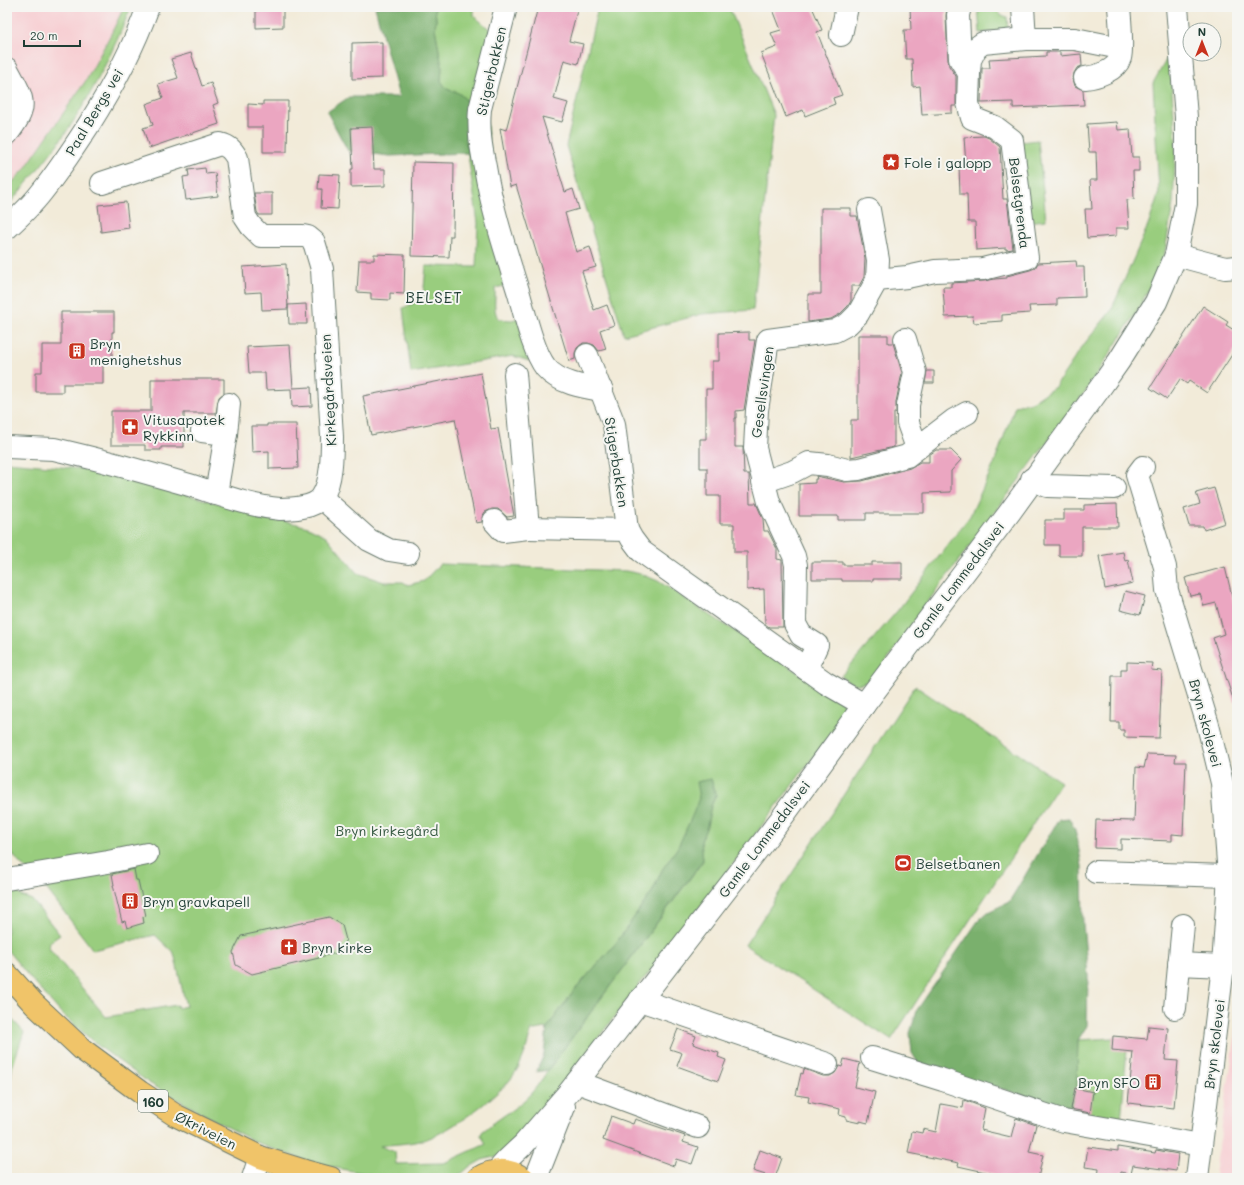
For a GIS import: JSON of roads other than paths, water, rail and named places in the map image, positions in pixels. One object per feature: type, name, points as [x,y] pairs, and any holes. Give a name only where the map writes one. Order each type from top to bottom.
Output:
[{"type":"main road","name":"Økriveien","points":[[7,974],[34,1004],[83,1050],[108,1070],[175,1115],[260,1157],[331,1178]]},
{"type":"main road","points":[[478,1178],[489,1172],[498,1170],[510,1172],[523,1178]]},
{"type":"street","name":"Paal Bergs vei","points":[[7,228],[41,193],[75,146],[104,101],[129,54],[148,7]]},
{"type":"street","name":"Stigerbakken","points":[[506,7],[480,109],[479,125],[488,183],[504,245],[537,352],[546,367],[558,377],[579,386],[602,390],[614,424],[627,530],[641,552],[826,683],[864,705]]},
{"type":"street","points":[[841,34],[847,7]]},
{"type":"street","name":"Belsetgrenda","points":[[960,7],[958,15],[960,60],[969,74]]},
{"type":"street","points":[[1024,7],[1025,39]]},
{"type":"street","points":[[1085,78],[1096,77],[1114,66],[1120,59],[1119,7]]},
{"type":"street","name":"Gamle Lommedalsvei","points":[[498,1170],[524,1144],[574,1087],[781,819],[1100,388],[1140,329],[1156,302],[1176,255],[1186,204],[1186,116],[1177,7]]},
{"type":"street","name":"Belsetgrenda","points":[[877,280],[907,277],[935,271],[983,269],[1027,258],[1012,140],[995,127],[972,118],[968,103],[970,60],[976,48],[983,43],[1025,39],[1074,39],[1120,48]]},
{"type":"street","points":[[7,69],[22,97],[22,110],[18,120],[7,134]]},
{"type":"street","name":"Kirkegårdsveien","points":[[102,183],[220,144],[232,150],[237,158],[245,217],[250,226],[261,236],[303,236],[314,242],[322,269],[332,437],[332,460],[329,477],[322,498]]},
{"type":"street","name":"Paal Bergs vei","points":[[7,240],[27,209]]},
{"type":"street","name":"Gesellsvingen","points":[[806,669],[817,645],[801,635],[795,624],[796,565],[790,545],[773,513],[763,482],[755,448],[757,410],[768,340],[835,331],[848,324],[858,314],[877,280],[878,260],[869,210]]},
{"type":"street","points":[[1176,255],[1225,268],[1237,267]]},
{"type":"street","points":[[905,339],[915,372],[908,405],[908,423],[917,448]]},
{"type":"street","points":[[587,355],[602,390]]},
{"type":"street","points":[[515,374],[528,528]]},
{"type":"street","points":[[216,494],[226,434],[229,404]]},
{"type":"street","points":[[763,482],[792,472],[809,463],[828,465],[847,470],[907,456],[954,420],[967,413]]},
{"type":"street","points":[[202,431],[226,434]]},
{"type":"street","points":[[7,447],[54,449],[187,484],[216,494],[260,506],[294,509],[314,503],[322,498],[369,540],[389,550],[408,553]]},
{"type":"street","name":"Bryn skolevei","points":[[1143,467],[1137,475],[1165,567],[1167,590],[1208,725],[1222,784],[1229,876],[1230,963],[1201,1146],[1198,1178]]},
{"type":"street","points":[[1032,480],[1047,486],[1114,488]]},
{"type":"street","points":[[494,521],[504,531],[528,528],[627,530]]},
{"type":"street","points":[[7,878],[108,862],[147,854]]},
{"type":"street","points":[[1096,872],[1229,876]]},
{"type":"street","points":[[1175,1008],[1182,925]]},
{"type":"street","points":[[1179,964],[1230,963]]},
{"type":"street","points":[[640,1000],[827,1064]]},
{"type":"street","points":[[872,1058],[943,1080],[1064,1121],[1201,1146]]},
{"type":"street","points":[[574,1087],[698,1127]]},
{"type":"street","name":"Gamle Lommedalsvei","points":[[536,1178],[574,1087]]},
{"type":"street","points":[[253,1178],[260,1157]]},
{"type":"place","name":"Fole i galopp","points":[[891,162]]},
{"type":"place","name":"Bryn menighetshus","points":[[77,351]]},
{"type":"place","name":"Vitusapotek Rykkinn","points":[[130,427]]},
{"type":"place","name":"Belsetbanen","points":[[903,863]]},
{"type":"place","name":"Bryn gravkapell","points":[[130,901]]},
{"type":"place","name":"Bryn kirke","points":[[289,947]]},
{"type":"place","name":"Bryn SFO","points":[[1153,1082]]},
{"type":"district","name":"BELSET","points":[[434,297]]},
{"type":"park label","name":"Bryn kirkegård","points":[[387,830]]}]
